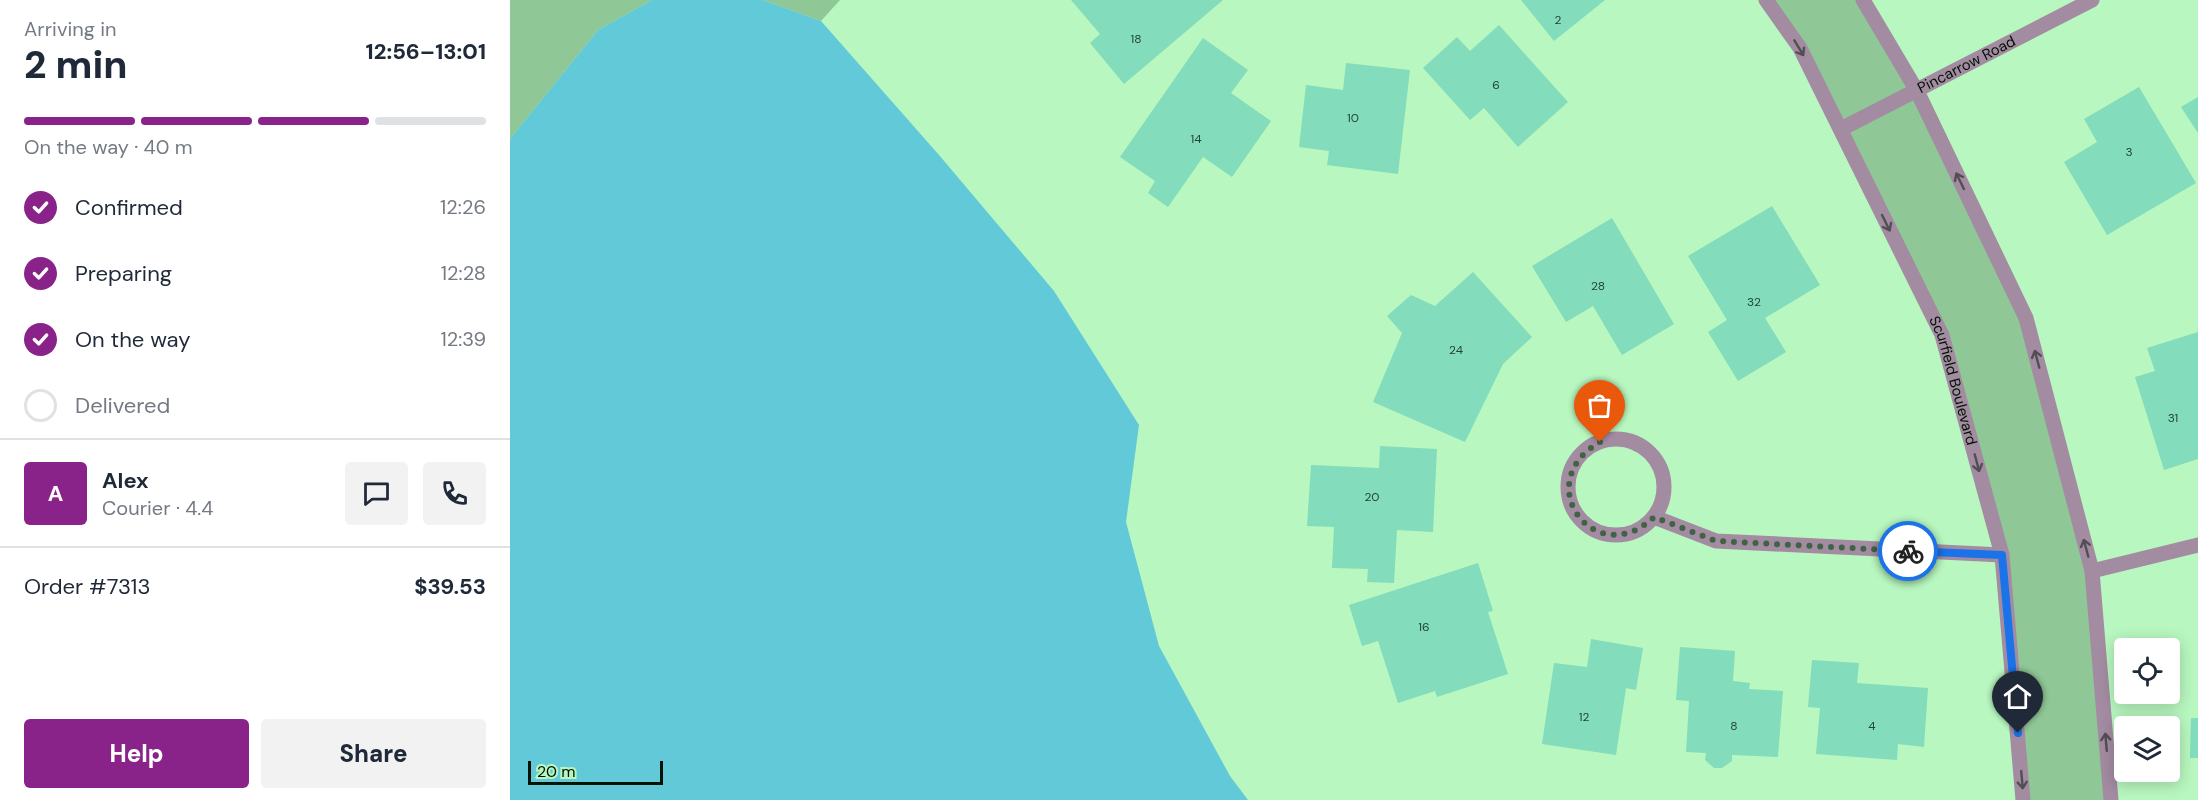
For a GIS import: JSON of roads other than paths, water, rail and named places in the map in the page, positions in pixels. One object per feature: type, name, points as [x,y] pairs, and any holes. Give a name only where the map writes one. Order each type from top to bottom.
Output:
[{"type":"street","name":"Scurfield Boulevard","points":[[1766,0],[1800,48],[1942,335],[2002,555],[2024,800]]},
{"type":"street","points":[[1863,0],[1917,91],[2026,318],[2092,571],[2110,800]]},
{"type":"street","name":"Pincarrow Road","points":[[1840,129],[2092,0]]},
{"type":"street","points":[[1626,440],[1642,446],[1654,457],[1664,480],[1662,503],[1654,517],[1642,529],[1626,535],[1609,536],[1593,530],[1580,519],[1571,505],[1568,488],[1575,464],[1585,450],[1600,442],[1626,440]]},
{"type":"street","points":[[1654,517],[1716,541],[2002,555]]},
{"type":"street","points":[[2092,571],[2198,545]]},
{"type":"water","points":[[652,0],[763,0],[821,21],[1054,291],[1139,425],[1126,522],[1159,646],[1230,776],[1248,800],[510,800],[510,139],[598,30]]}]
